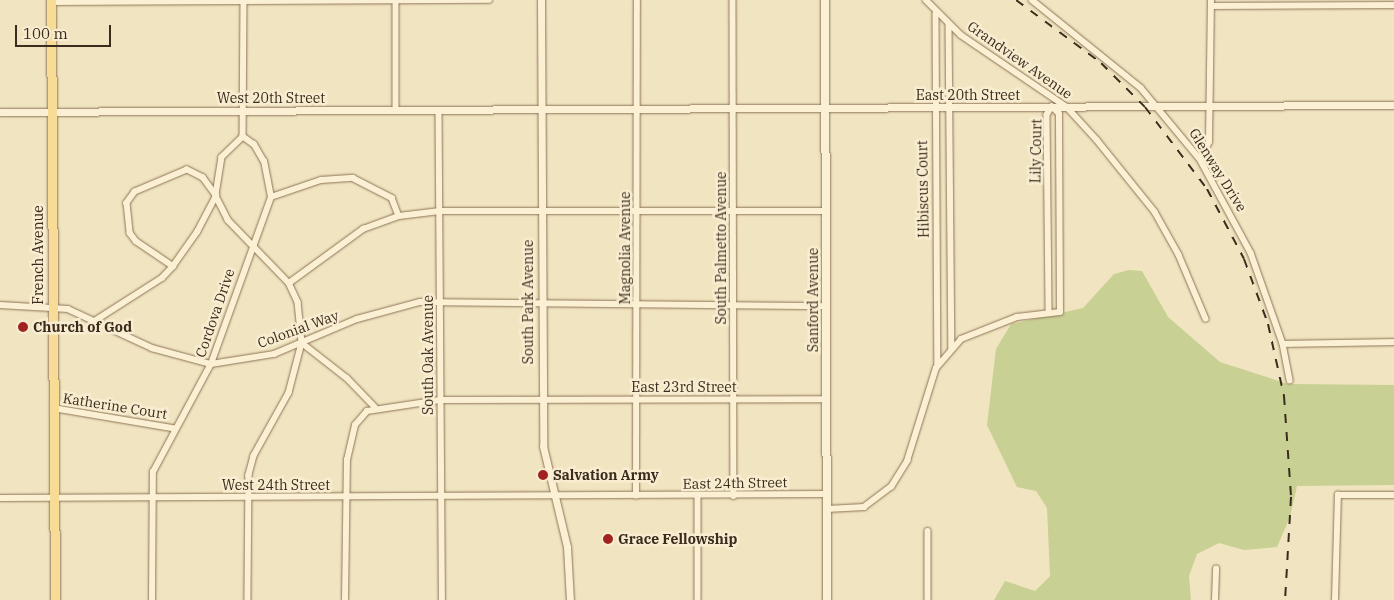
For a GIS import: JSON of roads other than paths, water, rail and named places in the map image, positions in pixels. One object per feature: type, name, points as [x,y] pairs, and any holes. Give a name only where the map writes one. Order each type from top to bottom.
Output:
[{"type":"main road","name":"Sanford Avenue","points":[[824,0],[827,600]]},
{"type":"main road","name":"French Avenue","points":[[51,1],[55,600]]},
{"type":"street","points":[[396,0],[396,110]]},
{"type":"street","points":[[51,1],[489,0]]},
{"type":"street","name":"South Park Avenue","points":[[541,0],[540,304],[543,446],[553,497],[567,547],[570,600]]},
{"type":"street","name":"Magnolia Avenue","points":[[636,496],[637,0]]},
{"type":"street","name":"South Palmetto Avenue","points":[[733,0],[734,496]]},
{"type":"street","name":"Grandview Avenue","points":[[926,0],[936,14],[950,25],[1067,107],[1155,212],[1179,255],[1206,319]]},
{"type":"street","name":"Glenway Drive","points":[[1032,0],[1159,106],[1200,159],[1251,253],[1283,344],[1290,380]]},
{"type":"street","points":[[244,1],[243,137],[264,162],[271,197],[321,180],[353,178],[392,198],[399,216]]},
{"type":"street","points":[[1200,159],[1209,142],[1211,3],[1394,5]]},
{"type":"street","name":"Hibiscus Court","points":[[936,14],[934,107],[938,364]]},
{"type":"street","name":"Hibiscus Court","points":[[950,25],[949,107],[952,349]]},
{"type":"street","name":"East 20th Street","points":[[541,109],[1394,105]]},
{"type":"street","name":"Lily Court","points":[[1052,107],[1059,114],[1060,312],[1049,313],[1048,115],[1052,107]]},
{"type":"street","name":"West 20th Street","points":[[0,112],[541,109]]},
{"type":"street","name":"South Oak Avenue","points":[[439,110],[442,600]]},
{"type":"street","points":[[96,320],[156,283],[173,266],[216,196],[222,157],[243,137]]},
{"type":"street","points":[[173,266],[136,241],[130,233],[128,203],[135,192],[187,170],[203,178],[216,196],[228,220],[289,283],[298,302],[302,343],[289,393],[254,456],[248,498],[248,600]]},
{"type":"street","name":"Cordova Drive","points":[[152,600],[151,498],[153,472],[173,428],[211,364],[252,243],[271,197]]},
{"type":"street","points":[[289,283],[363,229],[399,216],[440,211],[826,211]]},
{"type":"street","name":"Colonial Way","points":[[0,305],[52,306],[96,320],[152,348],[211,364],[260,357],[302,343],[386,309],[441,303],[826,306]]},
{"type":"street","points":[[827,509],[864,507],[891,487],[910,454],[938,364],[952,349],[986,328],[1017,317],[1049,313]]},
{"type":"street","points":[[1283,344],[1394,342]]},
{"type":"street","points":[[302,343],[347,378],[375,408],[359,416],[352,432],[345,498],[345,600]]},
{"type":"street","name":"East 23rd Street","points":[[375,408],[441,400],[826,399]]},
{"type":"street","name":"Katherine Court","points":[[54,408],[173,428]]},
{"type":"street","name":"East 24th Street","points":[[553,497],[698,497],[827,494]]},
{"type":"street","points":[[1335,600],[1338,495],[1394,495]]},
{"type":"street","name":"West 24th Street","points":[[0,498],[553,497]]},
{"type":"street","points":[[698,497],[698,600]]},
{"type":"street","points":[[928,531],[928,600]]},
{"type":"street","points":[[1215,600],[1216,569]]},
{"type":"railway","points":[[1016,0],[1101,63],[1145,107],[1207,189],[1244,259],[1268,324],[1284,396],[1291,497],[1285,600]]},
{"type":"place","name":"Church of God","points":[[23,327]]},
{"type":"place","name":"Salvation Army","points":[[543,475]]},
{"type":"place","name":"Grace Fellowship","points":[[608,539]]}]
